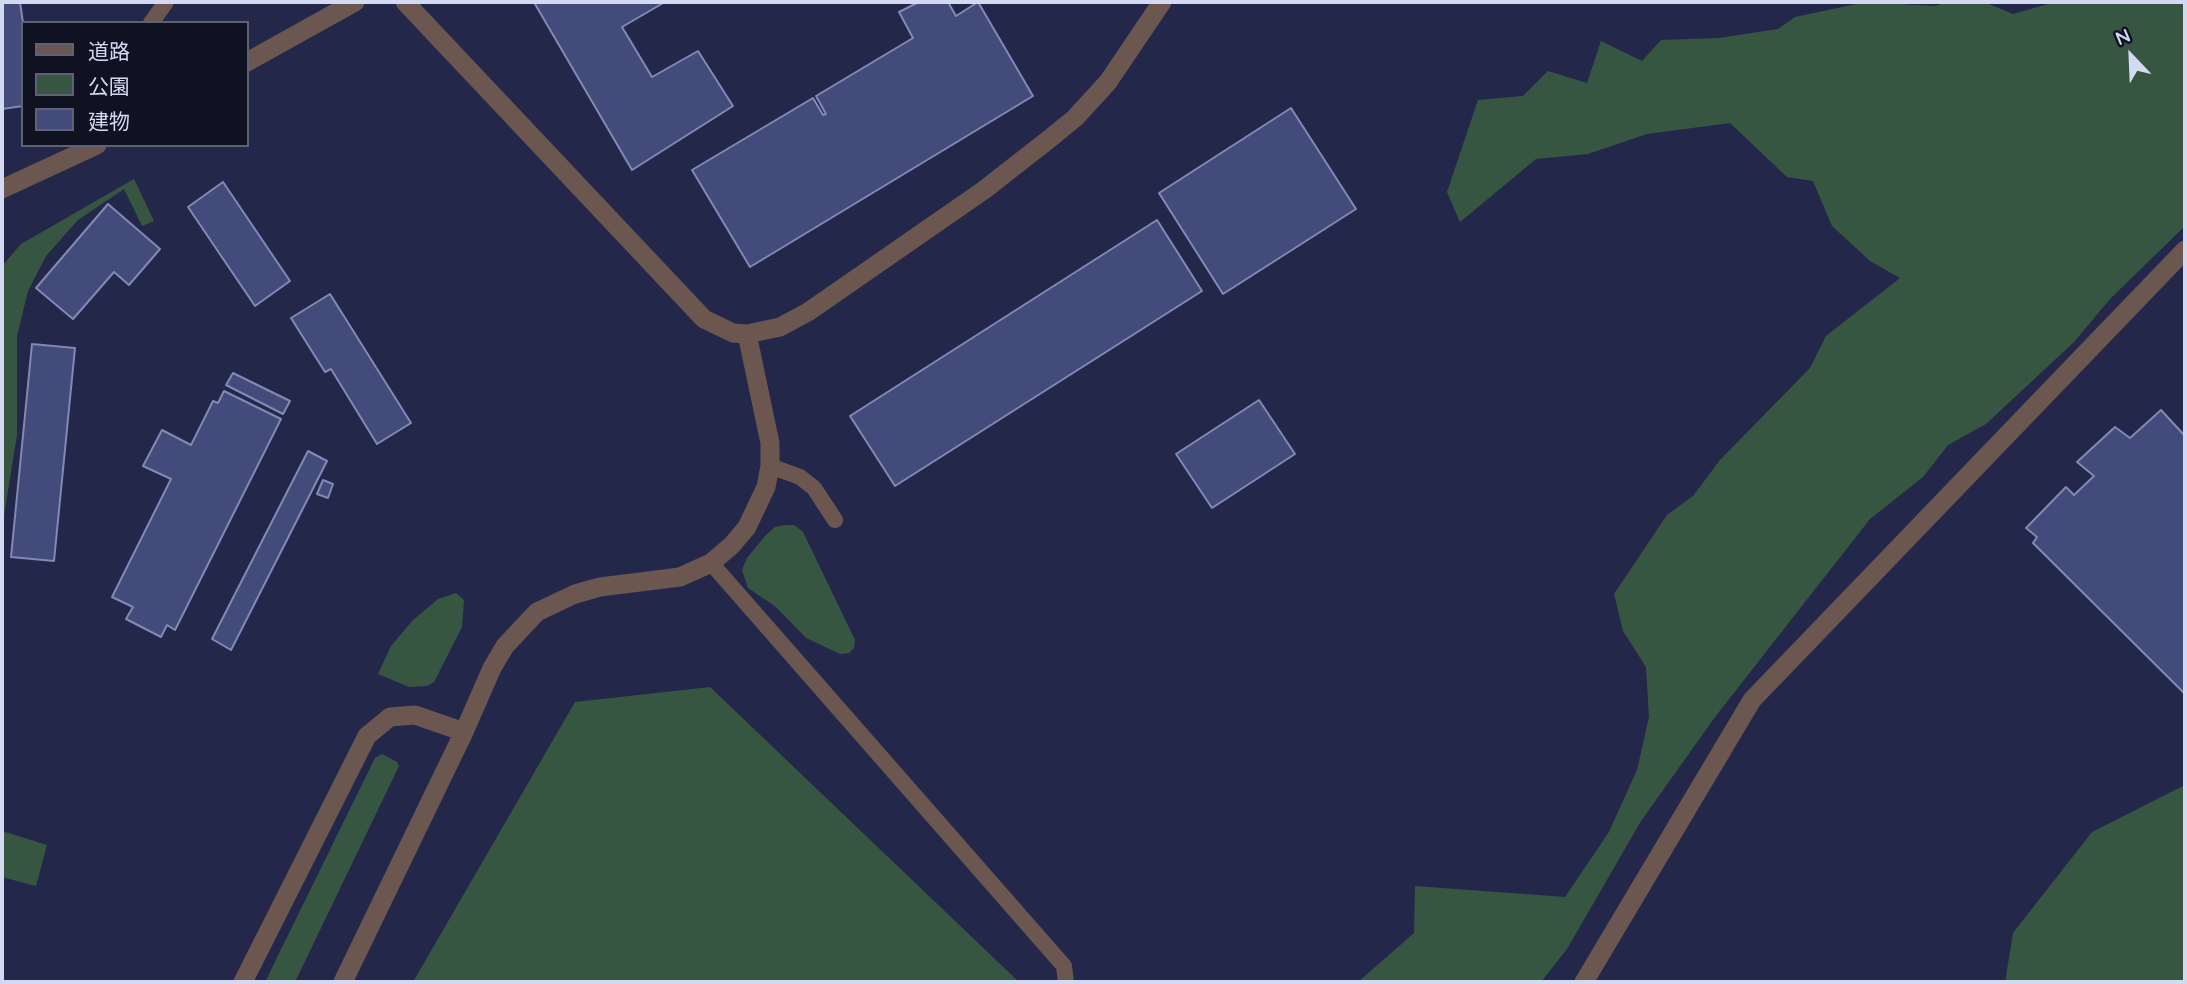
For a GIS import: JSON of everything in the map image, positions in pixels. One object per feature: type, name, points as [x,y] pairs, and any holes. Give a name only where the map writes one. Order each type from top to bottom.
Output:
[{"type":"street","points":[[248,61],[355,2]]},
{"type":"street","points":[[405,2],[704,319],[733,333],[747,334],[780,327],[808,312],[984,190],[1048,140],[1075,118],[1108,82],[1162,2]]},
{"type":"street","points":[[2,189],[93,147]]},
{"type":"street","points":[[1584,982],[1752,700],[2185,250]]},
{"type":"street","points":[[344,982],[492,668],[505,646],[537,611],[575,594],[680,576],[711,563],[732,545],[747,527],[766,487],[771,466],[770,443],[747,334]]},
{"type":"street","points":[[243,982],[367,736],[390,717],[415,715],[464,732]]},
{"type":"lane","points":[[152,21],[166,2]]},
{"type":"lane","points":[[771,466],[800,477],[814,488],[835,520]]},
{"type":"lane","points":[[711,563],[1064,966],[1066,982]]},
{"type":"green space","points":[[1866,2],[1935,6],[1946,2],[1984,2],[2013,14],[2055,2],[2185,2],[2185,226],[2110,299],[2074,342],[1986,424],[1948,445],[1923,477],[1870,519],[1715,717],[1641,821],[1567,949],[1541,982],[1358,982],[1414,933],[1415,886],[1565,897],[1609,832],[1637,770],[1649,717],[1646,667],[1623,631],[1614,594],[1667,515],[1693,496],[1720,460],[1810,368],[1826,336],[1900,278],[1870,261],[1832,226],[1813,181],[1787,177],[1730,123],[1647,134],[1588,154],[1536,159],[1460,222],[1447,192],[1478,100],[1523,96],[1548,71],[1587,83],[1601,41],[1642,61],[1661,40],[1719,38],[1778,29],[1795,17]]},
{"type":"green space","points":[[134,179],[154,221],[142,226],[124,189],[78,220],[46,256],[28,291],[17,336],[17,435],[2,528],[2,266],[21,244]]},
{"type":"green space","points":[[794,525],[803,532],[855,640],[854,648],[849,653],[840,654],[806,638],[776,607],[748,588],[742,570],[747,558],[775,527]]},
{"type":"green space","points":[[456,593],[464,600],[462,627],[434,682],[427,686],[409,687],[378,674],[391,646],[413,620],[438,599]]},
{"type":"green space","points":[[710,687],[1019,982],[413,982],[575,702]]},
{"type":"green space","points":[[382,754],[397,762],[399,766],[295,982],[265,982],[375,758]]},
{"type":"green space","points":[[2185,785],[2185,982],[2005,982],[2013,933],[2092,832]]},
{"type":"green space","points":[[2,831],[47,845],[36,886],[2,877]]},
{"type":"building","points":[[2,2],[20,2],[23,21],[21,106],[2,109]]},
{"type":"building","points":[[665,2],[622,27],[652,77],[698,51],[733,106],[632,170],[535,4]]},
{"type":"building","points":[[919,2],[948,2],[956,16],[978,2],[1033,96],[750,267],[692,170],[813,98],[823,115],[826,114],[816,96],[913,38],[899,12]]},
{"type":"building","points":[[1291,108],[1356,209],[1223,294],[1159,193]]},
{"type":"building","points":[[223,182],[290,281],[255,306],[188,207]]},
{"type":"building","points":[[108,204],[160,249],[129,285],[114,272],[73,319],[36,288]]},
{"type":"building","points":[[1157,220],[1202,291],[895,486],[850,416]]},
{"type":"building","points":[[330,294],[411,423],[377,444],[331,369],[325,372],[291,318]]},
{"type":"building","points":[[32,344],[75,348],[54,561],[11,557]]},
{"type":"building","points":[[233,373],[290,401],[283,414],[226,385]]},
{"type":"building","points":[[224,391],[281,419],[175,630],[167,625],[161,637],[126,619],[133,607],[112,597],[171,479],[143,466],[162,430],[191,445],[213,401],[218,403]]},
{"type":"building","points":[[1259,400],[1295,454],[1212,508],[1176,454]]},
{"type":"building","points":[[2161,410],[2185,436],[2184,693],[2033,543],[2037,537],[2026,528],[2066,487],[2074,495],[2094,476],[2077,462],[2115,427],[2130,438]]},
{"type":"building","points":[[308,451],[327,461],[231,650],[212,639]]},
{"type":"building","points":[[323,480],[333,484],[328,498],[317,494]]}]
